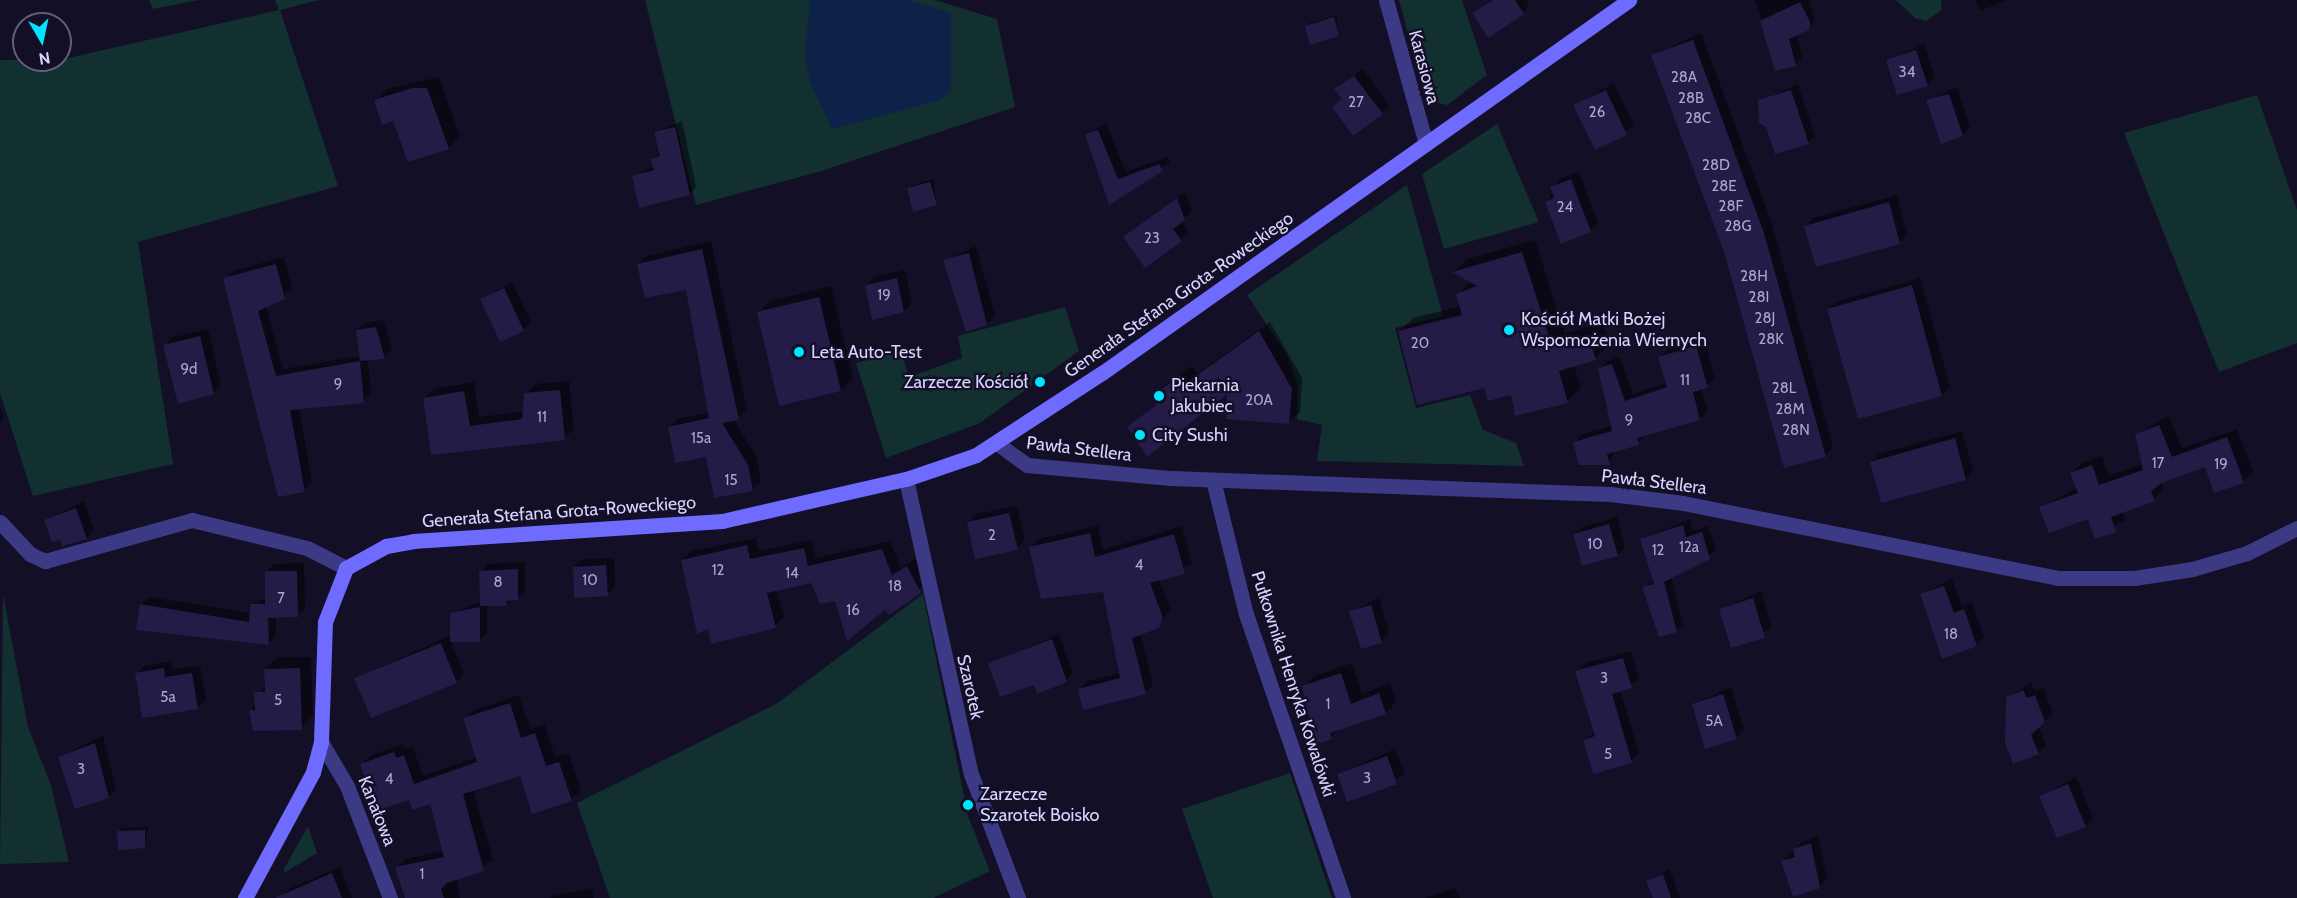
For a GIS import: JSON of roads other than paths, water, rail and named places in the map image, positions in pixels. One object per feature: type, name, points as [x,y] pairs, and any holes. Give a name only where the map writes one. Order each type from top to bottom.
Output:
[{"type":"street","name":"Karasiowa","points":[[1386,0],[1426,144]]},
{"type":"street","name":"Generała Stefana Grota-Roweckiego","points":[[346,568],[386,546],[413,541],[722,521],[906,479],[998,444],[1629,0]]},
{"type":"street","name":"Pawła Stellera","points":[[998,444],[1027,465],[1213,480],[1610,494],[1748,515],[2057,578],[2123,578],[2192,569],[2247,553],[2297,528]]},
{"type":"street","name":"Szarotek","points":[[906,479],[971,774],[1018,898]]},
{"type":"street","name":"Pułkownika Henryka Kowalówki","points":[[1213,480],[1246,614],[1343,898]]},
{"type":"street","points":[[0,522],[30,554],[45,561],[192,520],[307,548],[346,568],[325,622],[321,742],[297,807],[245,898]]},
{"type":"street","name":"Kanałowa","points":[[321,742],[347,786],[390,898]]},
{"type":"water","points":[[810,0],[908,0],[951,13],[951,91],[940,100],[832,129],[810,82],[805,55]]},
{"type":"place","name":"Kościół Matki Bożej Wspomożenia Wiernych","points":[[1509,330]]},
{"type":"place","name":"Leta Auto-Test","points":[[799,352]]},
{"type":"place","name":"Zarzecze Kościół","points":[[1040,382]]},
{"type":"place","name":"Piekarnia Jakubiec","points":[[1159,396]]},
{"type":"place","name":"City Sushi","points":[[1140,435]]},
{"type":"place","name":"Zarzecze Szarotek Boisko","points":[[968,805]]}]
